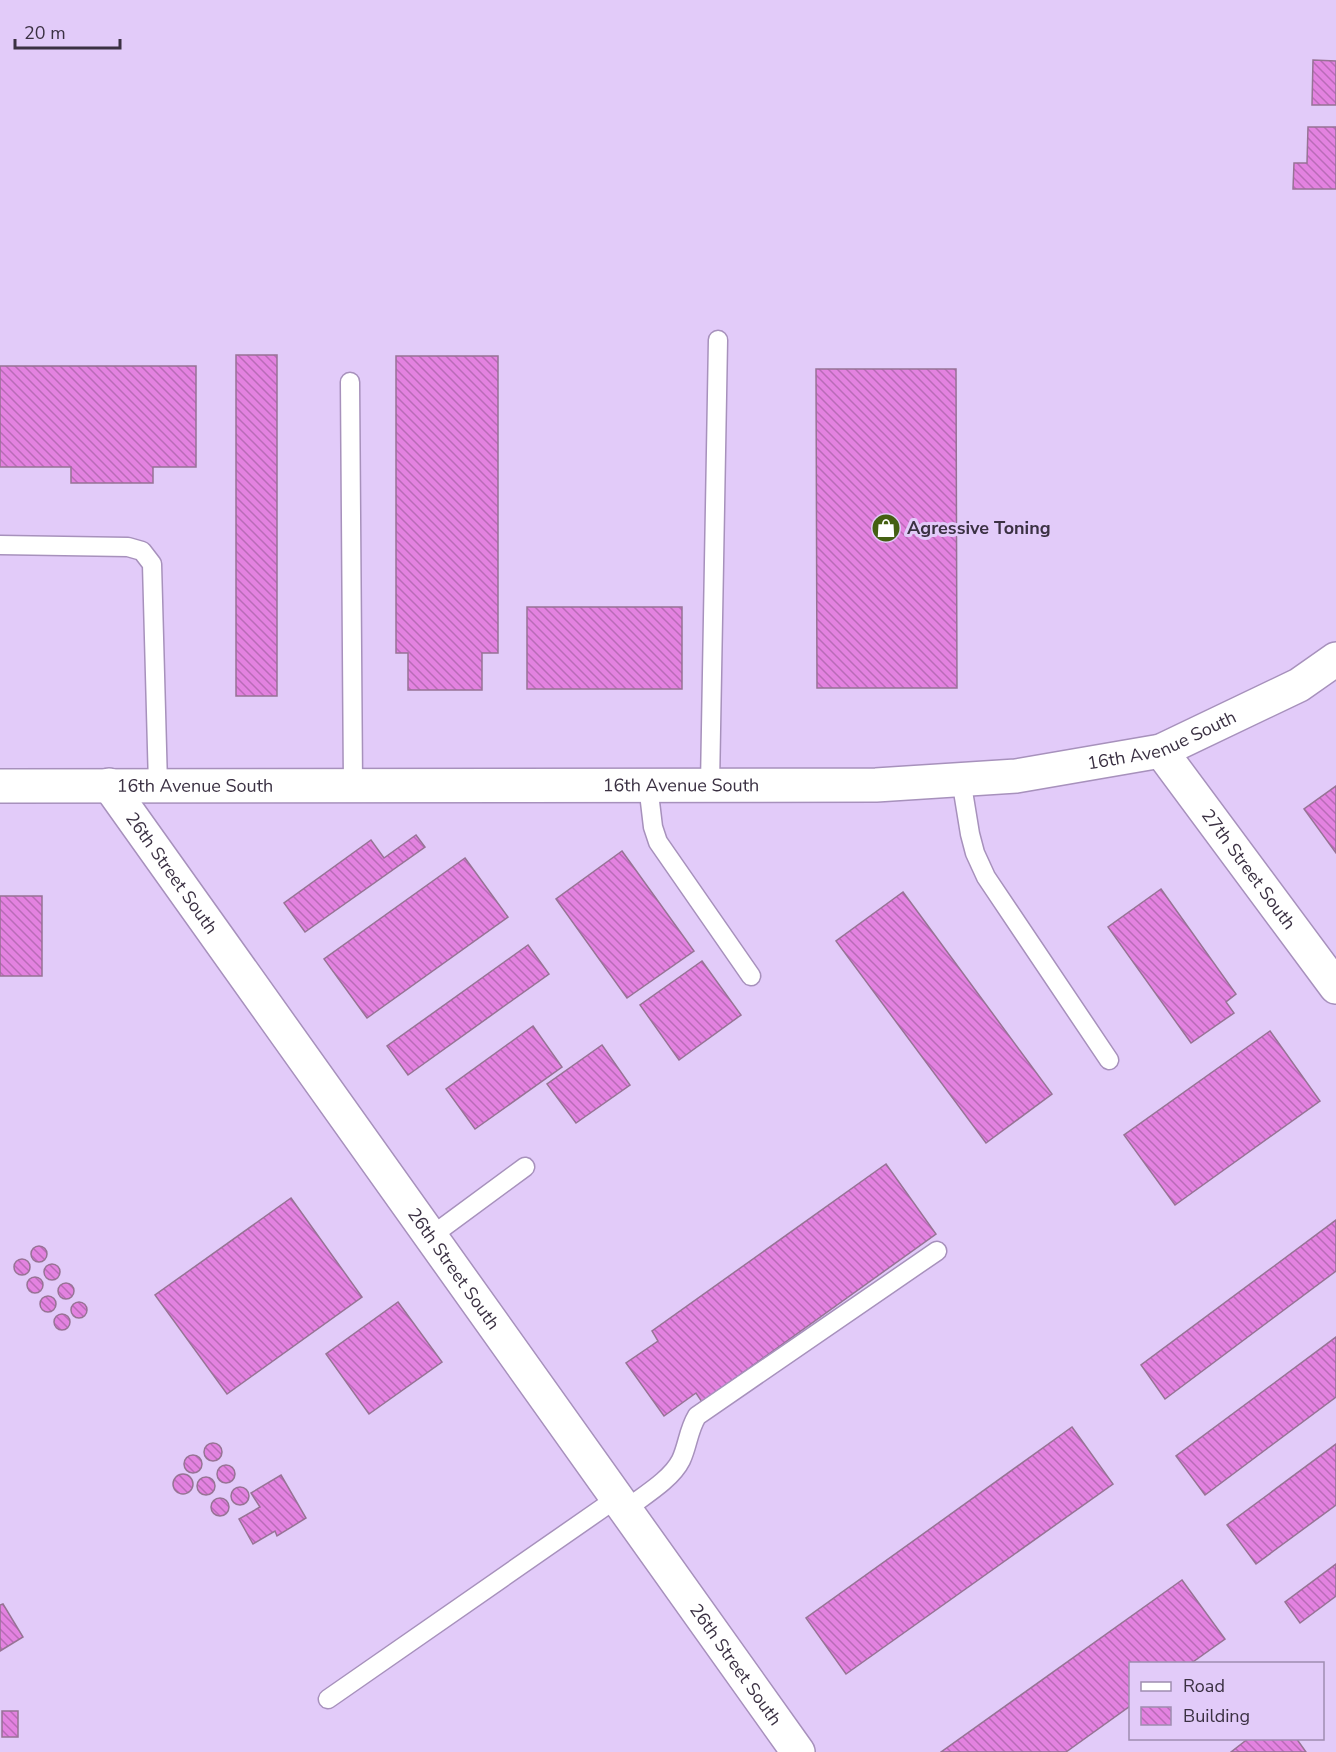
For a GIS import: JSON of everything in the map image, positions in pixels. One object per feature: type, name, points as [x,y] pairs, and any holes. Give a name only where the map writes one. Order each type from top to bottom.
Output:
[{"type":"street","name":"16th Avenue South","points":[[0,786],[876,785],[1016,776],[1161,751],[1299,685],[1336,659]]},
{"type":"street","name":"27th Street South","points":[[1161,751],[1336,987]]},
{"type":"street","name":"26th Street South","points":[[109,785],[798,1752]]},
{"type":"lane","points":[[710,785],[718,340]]},
{"type":"lane","points":[[350,382],[353,785]]},
{"type":"lane","points":[[0,544],[128,547],[142,551],[152,564],[158,785]]},
{"type":"lane","points":[[961,779],[970,834],[986,878],[1109,1060]]},
{"type":"lane","points":[[648,785],[653,827],[658,842],[751,976]]},
{"type":"lane","points":[[430,1237],[525,1167]]},
{"type":"lane","points":[[328,1699],[621,1504],[670,1475],[680,1462],[687,1446],[688,1434],[697,1416],[937,1251]]},
{"type":"building","points":[[1313,60],[1336,61],[1336,105],[1312,105]]},
{"type":"building","points":[[1308,127],[1336,127],[1336,189],[1293,189],[1294,163],[1307,163]]},
{"type":"building","points":[[236,355],[277,355],[277,696],[236,696]]},
{"type":"building","points":[[396,356],[498,356],[498,653],[482,653],[482,690],[408,690],[408,653],[396,653]]},
{"type":"building","points":[[0,366],[196,366],[196,467],[153,467],[153,483],[71,483],[71,467],[0,467]]},
{"type":"building","name":"Agressive Toning","points":[[816,369],[956,369],[957,688],[817,688]]},
{"type":"building","points":[[527,607],[682,607],[682,689],[527,689]]},
{"type":"building","points":[[1336,786],[1336,853],[1304,809]]},
{"type":"building","points":[[416,835],[425,847],[305,932],[284,903],[371,840],[384,858]]},
{"type":"building","points":[[622,851],[694,951],[627,998],[556,899]]},
{"type":"building","points":[[465,858],[508,917],[367,1018],[324,959]]},
{"type":"building","points":[[1161,889],[1236,994],[1226,1002],[1234,1013],[1191,1043],[1108,927]]},
{"type":"building","points":[[903,892],[1052,1094],[986,1143],[836,941]]},
{"type":"building","points":[[0,896],[42,896],[42,976],[0,976]]},
{"type":"building","points":[[528,945],[549,974],[408,1075],[387,1046]]},
{"type":"building","points":[[702,961],[741,1015],[679,1060],[640,1005]]},
{"type":"building","points":[[533,1026],[562,1067],[475,1129],[446,1089]]},
{"type":"building","points":[[1270,1031],[1320,1101],[1175,1205],[1124,1135]]},
{"type":"building","points":[[602,1045],[630,1085],[576,1123],[547,1084]]},
{"type":"building","points":[[886,1164],[936,1234],[702,1402],[696,1393],[664,1416],[626,1363],[658,1341],[652,1331]]},
{"type":"building","points":[[291,1198],[362,1297],[227,1394],[155,1295]]},
{"type":"building","points":[[1336,1220],[1336,1271],[1165,1399],[1141,1365]]},
{"type":"building","points":[[36,1246],[42,1246],[47,1254],[45,1260],[36,1262],[31,1257],[31,1251]]},
{"type":"building","points":[[19,1259],[25,1259],[30,1267],[28,1273],[19,1275],[14,1270],[14,1264]]},
{"type":"building","points":[[49,1264],[55,1264],[60,1272],[58,1278],[49,1280],[44,1275],[44,1269]]},
{"type":"building","points":[[32,1277],[38,1277],[43,1285],[41,1291],[32,1293],[27,1288],[27,1282]]},
{"type":"building","points":[[63,1283],[69,1283],[74,1291],[72,1297],[63,1299],[58,1294],[58,1288]]},
{"type":"building","points":[[45,1296],[51,1296],[56,1304],[54,1310],[45,1312],[40,1307],[40,1301]]},
{"type":"building","points":[[76,1302],[82,1302],[87,1310],[85,1316],[76,1318],[71,1313],[71,1307]]},
{"type":"building","points":[[398,1302],[442,1362],[369,1414],[326,1354]]},
{"type":"building","points":[[59,1314],[65,1314],[70,1322],[68,1328],[59,1330],[54,1325],[54,1319]]},
{"type":"building","points":[[1336,1337],[1336,1397],[1205,1495],[1176,1456]]},
{"type":"building","points":[[1072,1427],[1113,1484],[846,1674],[806,1618]]},
{"type":"building","points":[[213,1443],[219,1446],[222,1452],[219,1458],[213,1461],[207,1458],[204,1452],[207,1446]]},
{"type":"building","points":[[1336,1444],[1336,1505],[1256,1564],[1227,1525]]},
{"type":"building","points":[[193,1455],[199,1458],[202,1464],[199,1470],[193,1473],[187,1470],[184,1464],[187,1458]]},
{"type":"building","points":[[226,1465],[232,1468],[235,1474],[232,1480],[226,1483],[220,1480],[217,1474],[220,1468]]},
{"type":"building","points":[[183,1474],[190,1477],[193,1484],[190,1491],[183,1494],[176,1491],[173,1484],[176,1477]]},
{"type":"building","points":[[281,1475],[306,1518],[277,1536],[275,1531],[253,1544],[239,1519],[260,1507],[251,1493]]},
{"type":"building","points":[[206,1477],[212,1480],[215,1486],[212,1492],[206,1495],[200,1492],[197,1486],[200,1480]]},
{"type":"building","points":[[240,1487],[246,1490],[249,1496],[246,1502],[240,1505],[234,1502],[231,1496],[234,1490]]},
{"type":"building","points":[[220,1498],[226,1501],[229,1507],[226,1513],[220,1516],[214,1513],[211,1507],[214,1501]]},
{"type":"building","points":[[1336,1564],[1336,1596],[1300,1623],[1285,1602]]},
{"type":"building","points":[[1182,1580],[1225,1639],[1193,1662],[1129,1662],[1129,1707],[1066,1752],[941,1752]]},
{"type":"building","points":[[3,1604],[23,1637],[0,1651],[0,1605]]},
{"type":"building","points":[[2,1711],[18,1711],[18,1737],[2,1737]]},
{"type":"building","points":[[1246,1740],[1297,1740],[1306,1752],[1231,1752]]},
{"type":"place","name":"Agressive Toning","points":[[886,528]]}]
